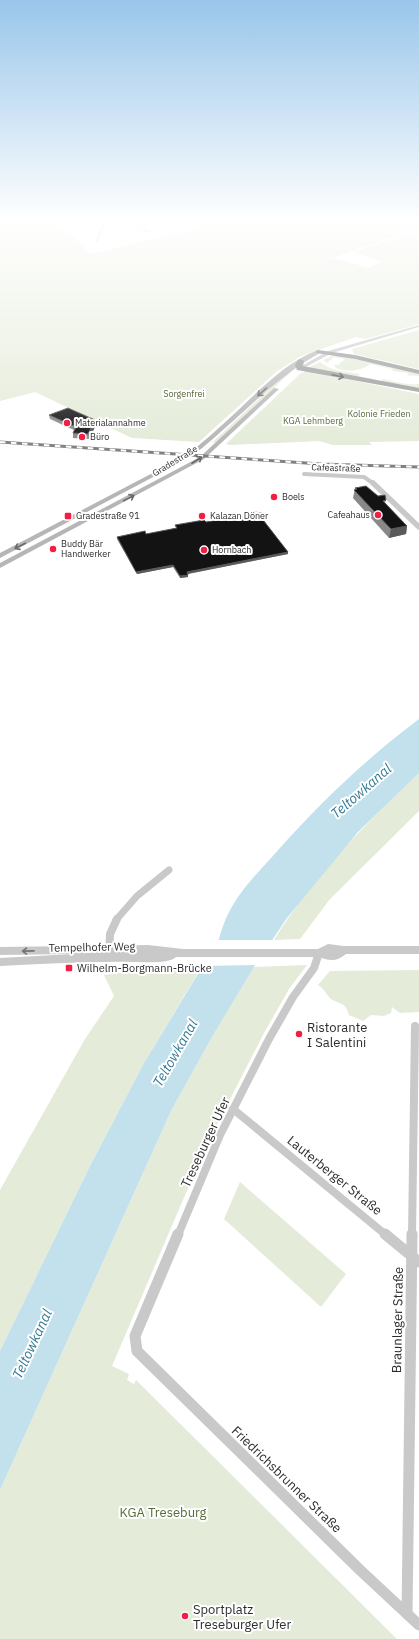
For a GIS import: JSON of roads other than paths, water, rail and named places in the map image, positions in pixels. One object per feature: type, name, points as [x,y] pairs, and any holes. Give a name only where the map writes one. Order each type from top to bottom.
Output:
[{"type":"highway","points":[[347,347],[344,352],[355,357]]},
{"type":"highway","points":[[318,352],[330,352],[419,372]]},
{"type":"highway","points":[[300,364],[419,390]]},
{"type":"main road","name":"Gradestraße","points":[[0,556],[189,456],[209,442],[281,375],[318,352]]},
{"type":"main road","name":"Gradestraße","points":[[0,566],[202,458],[283,382],[300,364]]},
{"type":"street","name":"Gradestraße","points":[[300,364],[330,352],[419,326]]},
{"type":"street","name":"Gradestraße","points":[[318,352],[339,345],[366,342]]},
{"type":"street","name":"Cafeastraße","points":[[304,474],[364,477],[373,483],[419,527]]},
{"type":"street","points":[[109,953],[110,933],[116,920],[140,894],[169,870]]},
{"type":"street","name":"Tempelhofer Weg","points":[[0,951],[109,953],[155,958],[183,953],[319,953],[336,956],[344,950],[419,950]]},
{"type":"street","name":"Tempelhofer Weg","points":[[0,962],[109,953]]},
{"type":"street","name":"Treseburger Ufer","points":[[137,1351],[134,1343],[135,1336],[210,1159],[269,1039],[298,989],[316,965],[319,953]]},
{"type":"street","name":"Braunlager Straße","points":[[407,1614],[415,1259],[415,1026]]},
{"type":"street","name":"Lauterberger Straße","points":[[234,1109],[415,1259]]},
{"type":"street","name":"Friedrichsbrunner Straße","points":[[137,1351],[419,1626]]},
{"type":"water","name":"Teltowkanal","points":[[419,719],[419,773],[358,832],[287,918],[254,967],[212,1037],[171,1111],[0,1490],[0,1351],[90,1166],[144,1063],[219,939],[229,912],[243,890],[295,831],[328,797],[381,749]]},
{"type":"railway","points":[[0,442],[321,464],[419,467]]},
{"type":"place","name":"Materialannahme","points":[[67,423]]},
{"type":"place","name":"Büro","points":[[82,437]]},
{"type":"place","name":"Boels","points":[[274,497]]},
{"type":"place","name":"Cafeahaus","points":[[378,515]]},
{"type":"place","name":"Gradestraße 91","points":[[68,516]]},
{"type":"place","name":"Kalazan Döner","points":[[202,516]]},
{"type":"place","name":"Buddy Bär Handwerker","points":[[53,549]]},
{"type":"place","name":"Hornbach","points":[[204,550]]},
{"type":"place","name":"Wilhelm-Borgmann-Brücke","points":[[69,968]]},
{"type":"place","name":"Ristorante I Salentini","points":[[299,1034]]},
{"type":"place","name":"Sportplatz Treseburger Ufer","points":[[185,1616]]},
{"type":"park label","name":"Sorgenfrei","points":[[184,394]]},
{"type":"park label","name":"Kolonie Frieden","points":[[379,414]]},
{"type":"park label","name":"KGA Lehmberg","points":[[313,421]]},
{"type":"park label","name":"KGA Treseburg","points":[[163,1512]]}]
